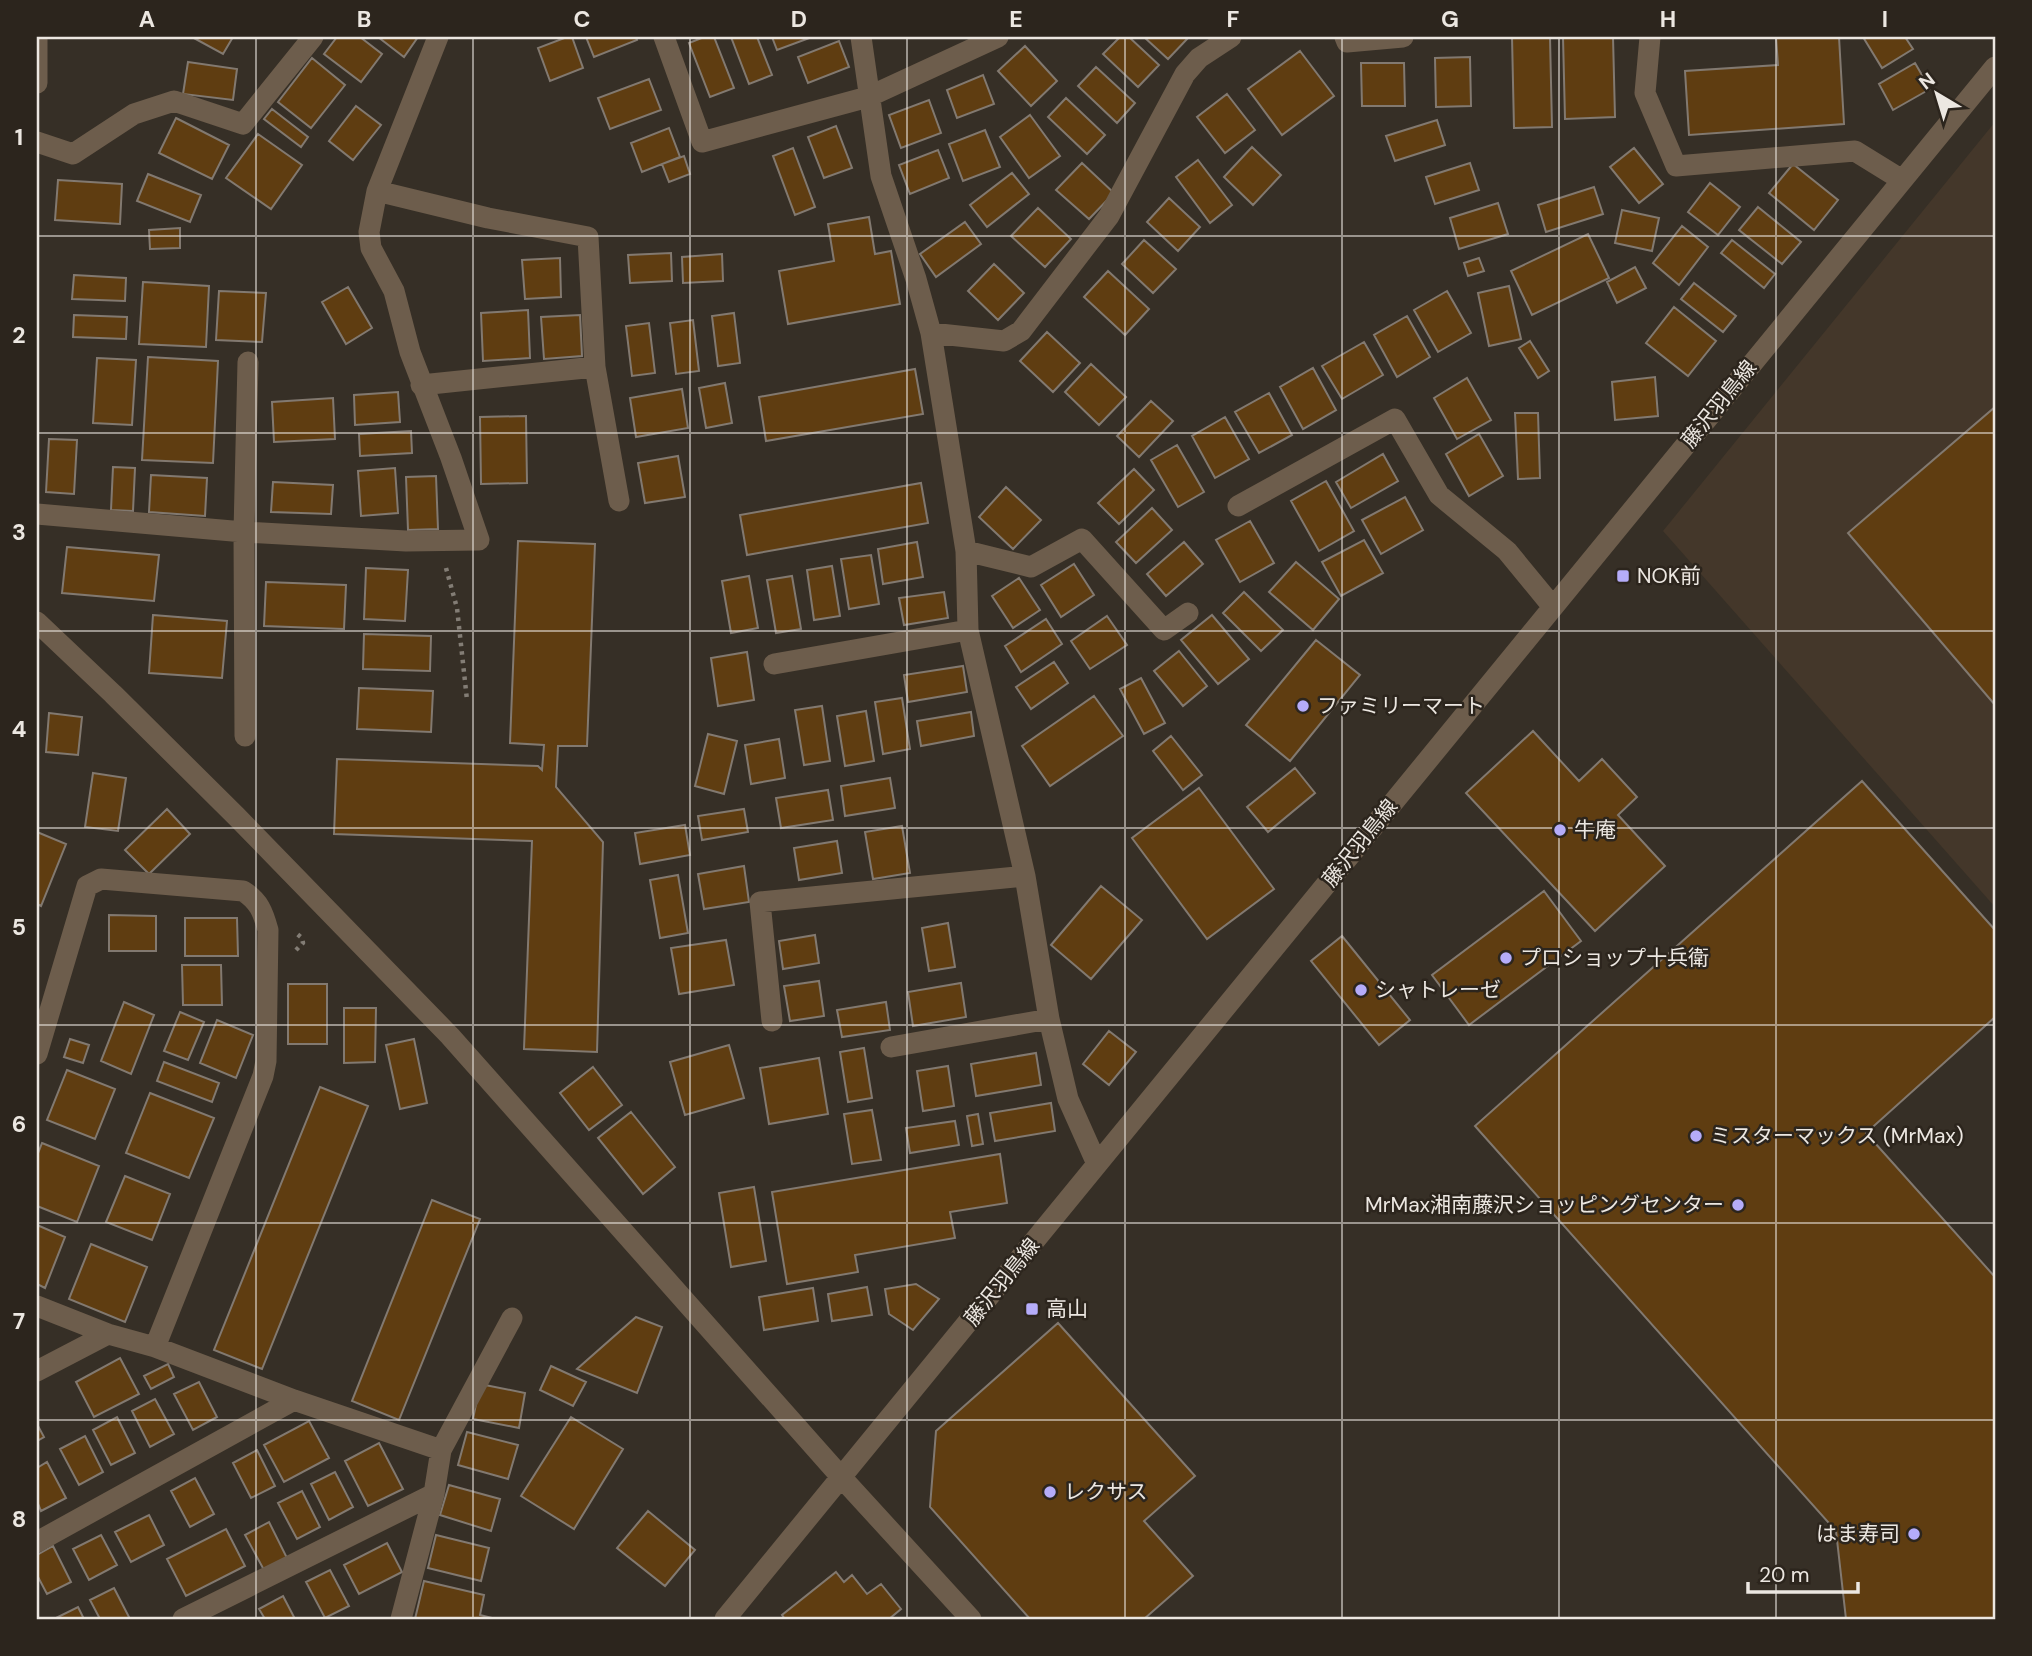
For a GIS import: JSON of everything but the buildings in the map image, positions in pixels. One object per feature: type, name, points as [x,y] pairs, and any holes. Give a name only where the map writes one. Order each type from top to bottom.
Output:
[{"type":"street","points":[[37,37],[37,83]]},
{"type":"street","points":[[37,142],[73,154],[134,114],[174,101],[243,124],[313,37]]},
{"type":"street","points":[[37,514],[244,532],[406,541],[479,540],[451,458],[421,386],[394,291],[371,248],[369,232],[377,191],[438,37]]},
{"type":"street","points":[[664,37],[702,142],[868,97],[998,37]]},
{"type":"street","points":[[861,37],[881,176],[931,333],[966,551],[968,629],[1024,876],[1049,1019],[1068,1099],[1097,1164]]},
{"type":"street","points":[[931,333],[1004,341],[1021,331],[1109,216],[1185,75],[1199,58],[1231,37]]},
{"type":"street","points":[[1345,37],[1346,42],[1403,37]]},
{"type":"street","points":[[1650,37],[1645,93],[1676,166],[1855,151],[1902,180]]},
{"type":"street","name":"藤沢羽鳥線","points":[[725,1619],[1995,67]]},
{"type":"street","points":[[377,191],[488,218],[588,237],[595,367],[619,501]]},
{"type":"street","points":[[245,736],[244,532],[248,362]]},
{"type":"street","points":[[421,386],[595,367]]},
{"type":"street","points":[[1238,506],[1395,419],[1439,495],[1507,551],[1553,607]]},
{"type":"street","points":[[966,551],[1031,567],[1082,539],[1164,630],[1188,612]]},
{"type":"street","points":[[37,622],[236,816],[450,1036],[842,1478],[971,1619]]},
{"type":"street","points":[[774,664],[968,629]]},
{"type":"street","points":[[772,1021],[760,902],[1024,876]]},
{"type":"street","points":[[37,1054],[87,886],[101,879],[243,891],[254,898],[262,910],[268,930],[266,1061],[155,1348]]},
{"type":"street","points":[[891,1047],[1049,1019]]},
{"type":"street","points":[[37,1306],[108,1334],[155,1348],[294,1400],[441,1450]]},
{"type":"street","points":[[401,1619],[434,1494],[441,1450],[512,1318]]},
{"type":"street","points":[[37,1371],[108,1334]]},
{"type":"street","points":[[37,1542],[294,1400]]},
{"type":"street","points":[[183,1619],[434,1494]]},
{"type":"path","points":[[439,540],[457,608],[467,700]]},
{"type":"shaded area","points":[[1995,122],[1995,907],[1663,531]]},
{"type":"place","name":"NOK前","points":[[1623,576]]},
{"type":"place","name":"ファミリーマート","points":[[1303,706]]},
{"type":"place","name":"牛庵","points":[[1560,830]]},
{"type":"place","name":"プロショップ十兵衛","points":[[1506,958]]},
{"type":"place","name":"シャトレーゼ","points":[[1361,990]]},
{"type":"place","name":"ミスターマックス (MrMax)","points":[[1696,1136]]},
{"type":"place","name":"MrMax湘南藤沢ショッピングセンター","points":[[1738,1205]]},
{"type":"place","name":"高山","points":[[1032,1309]]},
{"type":"place","name":"レクサス","points":[[1050,1492]]},
{"type":"place","name":"はま寿司","points":[[1914,1534]]}]
